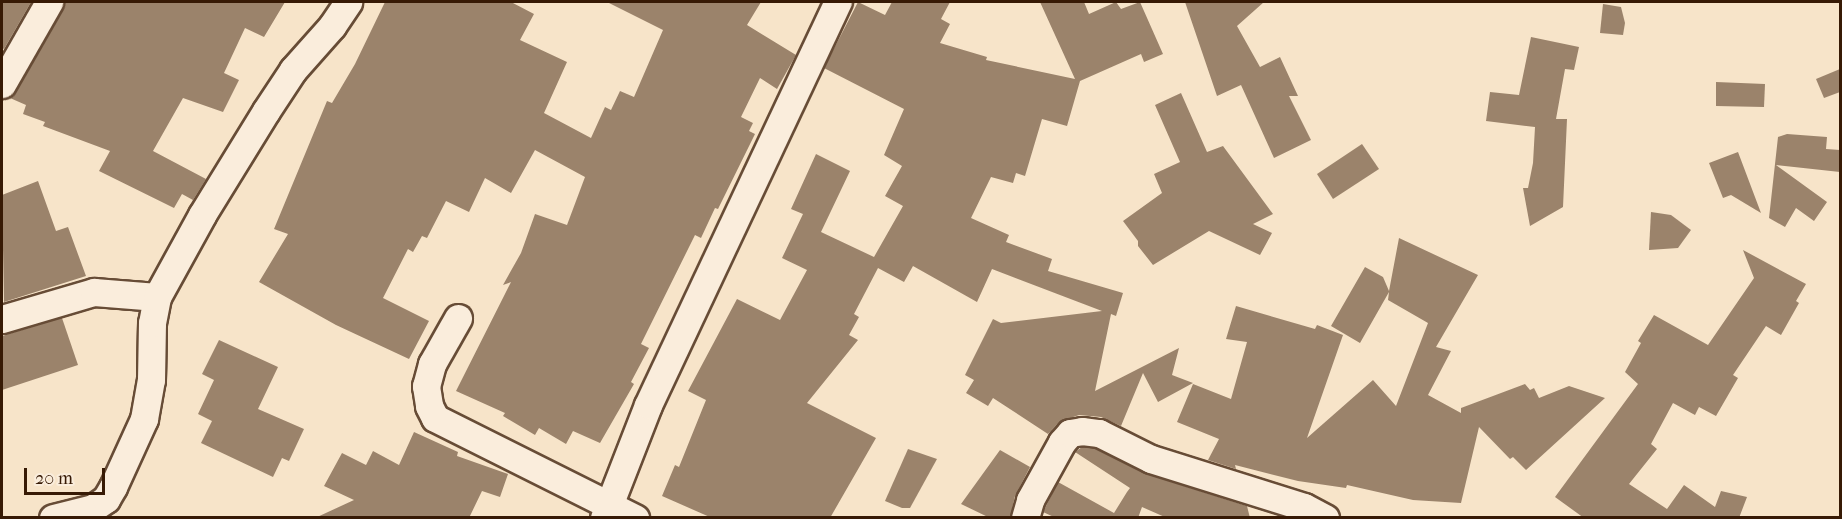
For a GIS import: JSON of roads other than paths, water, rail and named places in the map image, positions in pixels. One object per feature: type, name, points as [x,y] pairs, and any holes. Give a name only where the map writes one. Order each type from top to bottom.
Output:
[{"type":"street","points":[[2,84],[49,2]]},
{"type":"street","points":[[53,518],[93,508],[106,499],[144,419],[151,380],[152,323],[157,297],[202,215],[266,111],[293,70],[333,26],[348,2]]},
{"type":"street","points":[[607,511],[648,405],[838,2]]},
{"type":"street","points":[[2,319],[94,292],[157,297]]},
{"type":"street","points":[[458,318],[432,364],[426,386],[429,406],[435,418],[607,511],[635,518]]},
{"type":"street","points":[[1025,518],[1030,500],[1062,442],[1070,434],[1082,431],[1099,434],[1151,459],[1304,507],[1325,518]]}]
